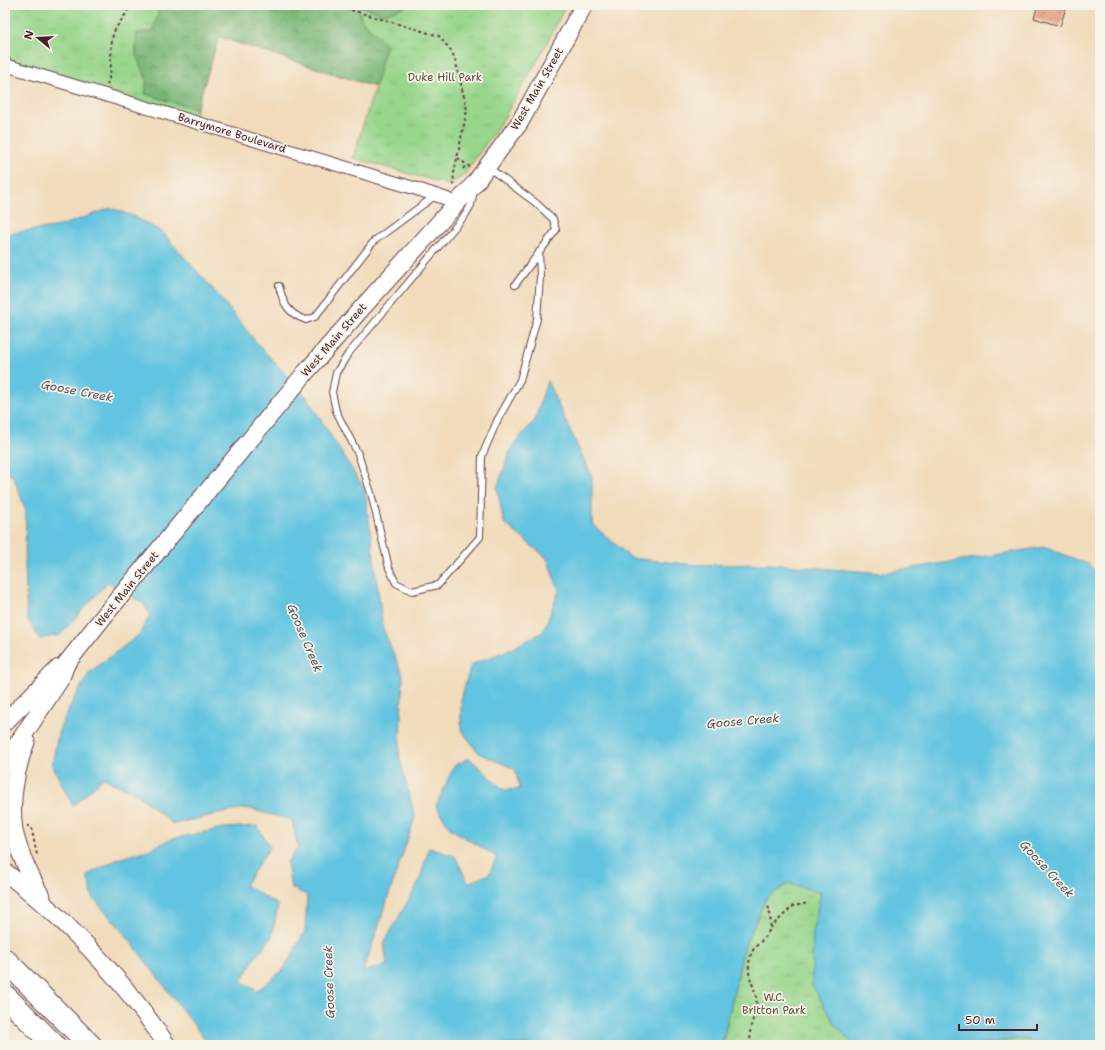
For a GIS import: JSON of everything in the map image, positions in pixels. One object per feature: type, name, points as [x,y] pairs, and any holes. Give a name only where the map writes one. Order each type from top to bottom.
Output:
[{"type":"highway","points":[[5,960],[90,1045]]},
{"type":"highway","points":[[5,996],[54,1045]]},
{"type":"main road","name":"West Main Street","points":[[5,763],[61,678],[66,664],[104,616],[306,372],[471,178],[488,167],[520,122],[584,5]]},
{"type":"main road","name":"West Main Street","points":[[5,722],[27,701],[55,670],[66,664]]},
{"type":"main road","points":[[32,724],[19,764],[13,807],[15,837],[22,859],[43,902]]},
{"type":"main road","points":[[5,872],[43,902],[66,923],[120,980],[167,1045]]},
{"type":"street","name":"Barrymore Boulevard","points":[[5,65],[436,195],[455,197]]},
{"type":"lane","points":[[488,167],[536,203],[553,219],[556,230],[515,285]]},
{"type":"lane","points":[[471,178],[473,199],[466,214],[348,354],[336,372],[332,392],[336,411],[358,454],[371,493],[389,568],[396,582],[412,591],[438,585],[480,537],[482,456],[497,421],[520,380],[537,318],[540,276],[539,252]]},
{"type":"lane","points":[[279,286],[284,303],[291,313],[306,320],[315,317],[374,241],[436,195]]},
{"type":"path","points":[[94,5],[105,5]]},
{"type":"path","points":[[104,94],[111,72],[111,46],[113,33],[130,5]]},
{"type":"path","points":[[210,5],[227,5]]},
{"type":"path","points":[[334,5],[430,33],[438,36],[445,42],[456,63],[467,110],[453,186],[455,197]]},
{"type":"path","points":[[458,158],[471,168],[471,178]]},
{"type":"path","points":[[463,169],[466,165]]},
{"type":"path","points":[[453,186],[458,183]]},
{"type":"path","points":[[751,1045],[750,1032],[756,1014],[756,997],[750,983],[748,970],[750,956],[759,942],[767,935],[770,928],[793,906],[809,903]]},
{"type":"path","points":[[768,904],[770,928]]},
{"type":"green space","name":"Duke Hill Park","points":[[5,5],[357,5],[384,14],[410,5],[566,5],[539,58],[502,121],[464,175],[449,185],[353,158],[375,87],[219,37],[194,117],[5,61]]},
{"type":"green space","points":[[160,5],[410,5],[384,14],[359,6],[361,19],[386,45],[375,87],[219,37],[196,109],[145,94],[145,76],[136,52],[137,33],[153,31]]},
{"type":"green space","name":"W.C. Britton Park","points":[[789,883],[821,893],[813,930],[835,1024],[854,1045],[722,1045],[744,947],[766,898]]},
{"type":"green space","points":[[1018,1039],[1058,1045],[977,1045]]},
{"type":"water","name":"Goose Creek","points":[[111,208],[135,217],[162,232],[219,296],[260,347],[306,396],[365,490],[383,629],[403,676],[399,756],[415,817],[363,972],[387,965],[384,943],[419,882],[429,848],[455,856],[468,883],[489,874],[497,857],[451,829],[436,806],[454,766],[469,758],[504,790],[520,789],[515,769],[480,754],[461,730],[461,699],[471,665],[509,650],[543,632],[559,591],[547,558],[504,523],[497,488],[512,446],[535,420],[547,381],[592,477],[592,524],[631,558],[694,565],[769,564],[882,573],[1044,547],[1088,564],[1100,575],[1100,1045],[1058,1045],[1018,1039],[977,1045],[854,1045],[835,1024],[812,985],[813,930],[821,893],[789,883],[766,898],[744,947],[722,1045],[209,1045],[122,930],[93,898],[87,875],[118,859],[148,850],[172,839],[224,828],[257,826],[270,847],[245,885],[278,905],[272,936],[255,958],[241,981],[257,991],[284,969],[305,931],[307,895],[291,888],[287,862],[298,847],[292,820],[246,808],[173,824],[138,795],[103,778],[73,806],[52,765],[59,730],[74,699],[90,672],[139,635],[150,615],[144,604],[108,582],[60,635],[40,639],[27,619],[25,564],[26,511],[13,476],[5,472],[5,234],[60,226]]},
{"type":"building","points":[[1038,5],[1067,5],[1060,26],[1034,18]]}]
